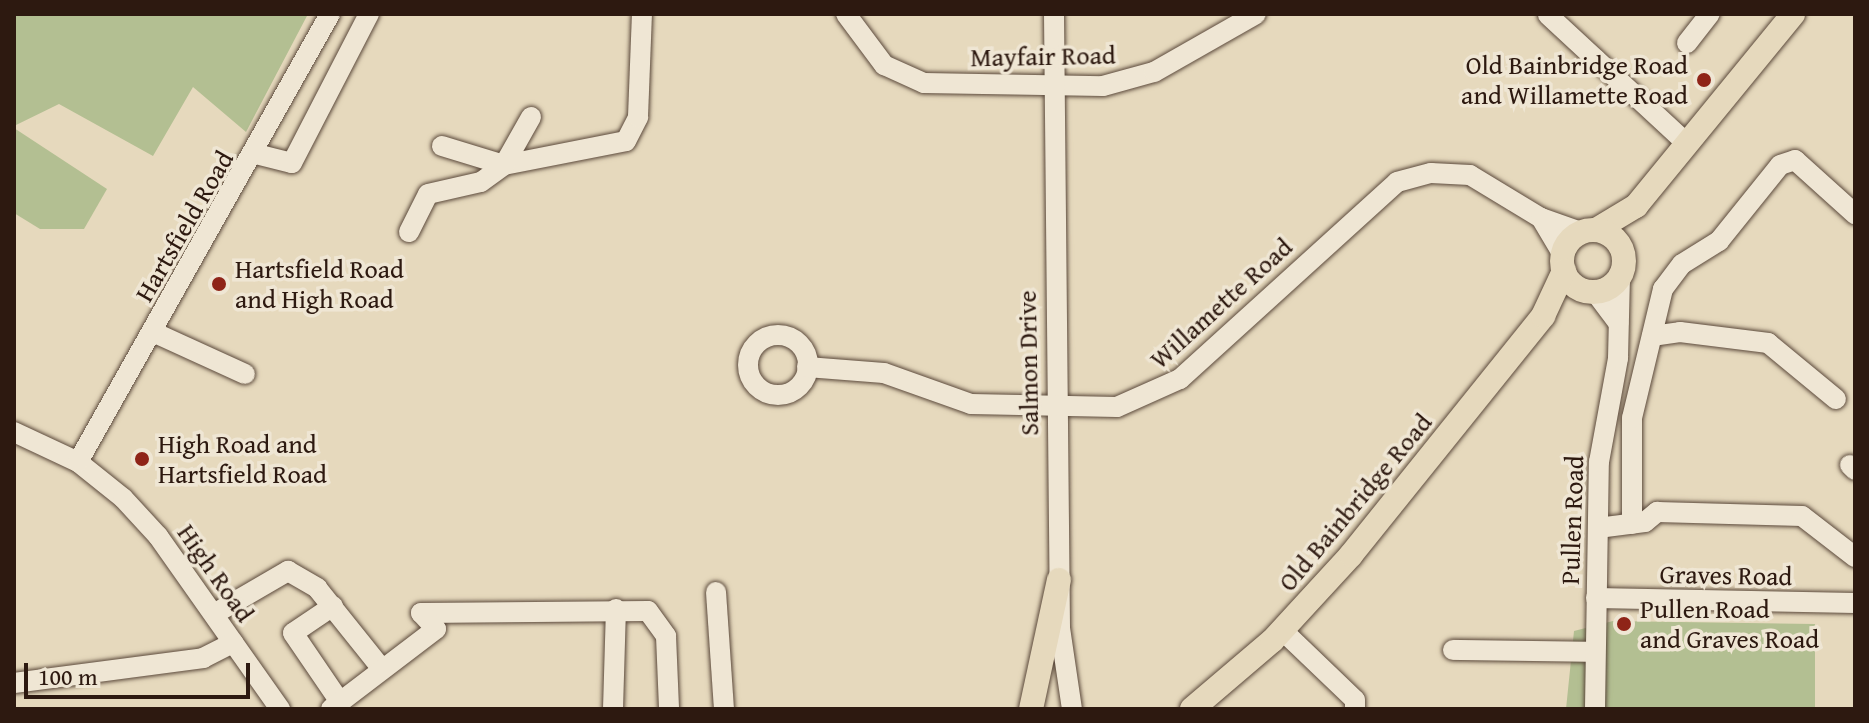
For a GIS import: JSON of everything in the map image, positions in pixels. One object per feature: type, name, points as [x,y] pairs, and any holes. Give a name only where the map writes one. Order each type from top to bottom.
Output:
[{"type":"main road","points":[[1620,275],[1621,246],[1636,206],[1684,141],[1793,14]]},
{"type":"main road","points":[[1588,231],[1636,206]]},
{"type":"main road","points":[[1588,231],[1621,246]]},
{"type":"main road","name":"Old Bainbridge Road","points":[[1192,709],[1282,630],[1543,316],[1563,263],[1588,231]]},
{"type":"main road","points":[[1563,263],[1590,291]]},
{"type":"main road","name":"Old Bainbridge Road","points":[[1543,316],[1620,275]]},
{"type":"main road","points":[[1031,709],[1059,580]]},
{"type":"street","name":"Hartsfield Road","points":[[78,462],[256,154],[330,14]]},
{"type":"street","points":[[256,154],[292,163],[369,14]]},
{"type":"street","points":[[442,146],[504,165],[626,141],[638,117],[642,14]]},
{"type":"street","name":"Mayfair Road","points":[[846,14],[884,65],[924,83],[1103,86],[1154,72],[1256,14]]},
{"type":"street","name":"Salmon Drive","points":[[1054,14],[1055,408],[1059,580],[1072,709]]},
{"type":"street","points":[[1687,43],[1710,14]]},
{"type":"street","points":[[1548,15],[1684,141]]},
{"type":"street","points":[[409,232],[428,194],[481,182],[504,165],[531,117]]},
{"type":"street","points":[[1632,524],[1632,418],[1663,289],[1682,264],[1719,241],[1780,165],[1795,160],[1855,214]]},
{"type":"street","name":"Willamette Road","points":[[807,367],[884,373],[971,404],[1117,407],[1169,387],[1397,182],[1431,173],[1470,175],[1541,218],[1588,231]]},
{"type":"street","name":"Willamette Road","points":[[1541,218],[1563,263]]},
{"type":"street","name":"Pullen Road","points":[[1595,709],[1598,501],[1620,335],[1620,275]]},
{"type":"street","points":[[1590,291],[1616,315],[1620,335]]},
{"type":"street","points":[[153,332],[245,374]]},
{"type":"street","points":[[1652,336],[1680,332],[1768,343],[1836,399]]},
{"type":"street","name":"High Road","points":[[14,432],[78,462],[158,536],[280,709]]},
{"type":"street","points":[[1598,501],[1632,500],[1657,512],[1802,516],[1855,557]]},
{"type":"street","points":[[1598,528],[1632,524],[1657,512]]},
{"type":"street","points":[[214,614],[288,571],[333,606],[381,668]]},
{"type":"street","points":[[716,592],[724,709]]},
{"type":"street","name":"Graves Road","points":[[1596,598],[1855,603]]},
{"type":"street","points":[[333,606],[293,633],[336,706],[381,668],[436,629],[421,613],[616,609],[659,619],[669,709]]},
{"type":"street","points":[[613,709],[616,609]]},
{"type":"street","points":[[1282,630],[1355,700],[1355,709]]},
{"type":"street","points":[[14,683],[203,658],[233,643]]},
{"type":"street","points":[[1453,650],[1595,652]]},
{"type":"green space","points":[[14,14],[308,14],[246,132],[193,87],[153,156],[59,104],[14,126]]},
{"type":"green space","points":[[14,128],[107,189],[84,229],[40,229],[14,213]]},
{"type":"green space","points":[[1613,621],[1815,624],[1815,709],[1566,709],[1574,631]]},
{"type":"place","name":"Old Bainbridge Road and Willamette Road","points":[[1704,80]]},
{"type":"place","name":"Hartsfield Road and High Road","points":[[219,284]]},
{"type":"place","name":"High Road and Hartsfield Road","points":[[142,459]]},
{"type":"place","name":"Pullen Road and Graves Road","points":[[1624,624]]}]
